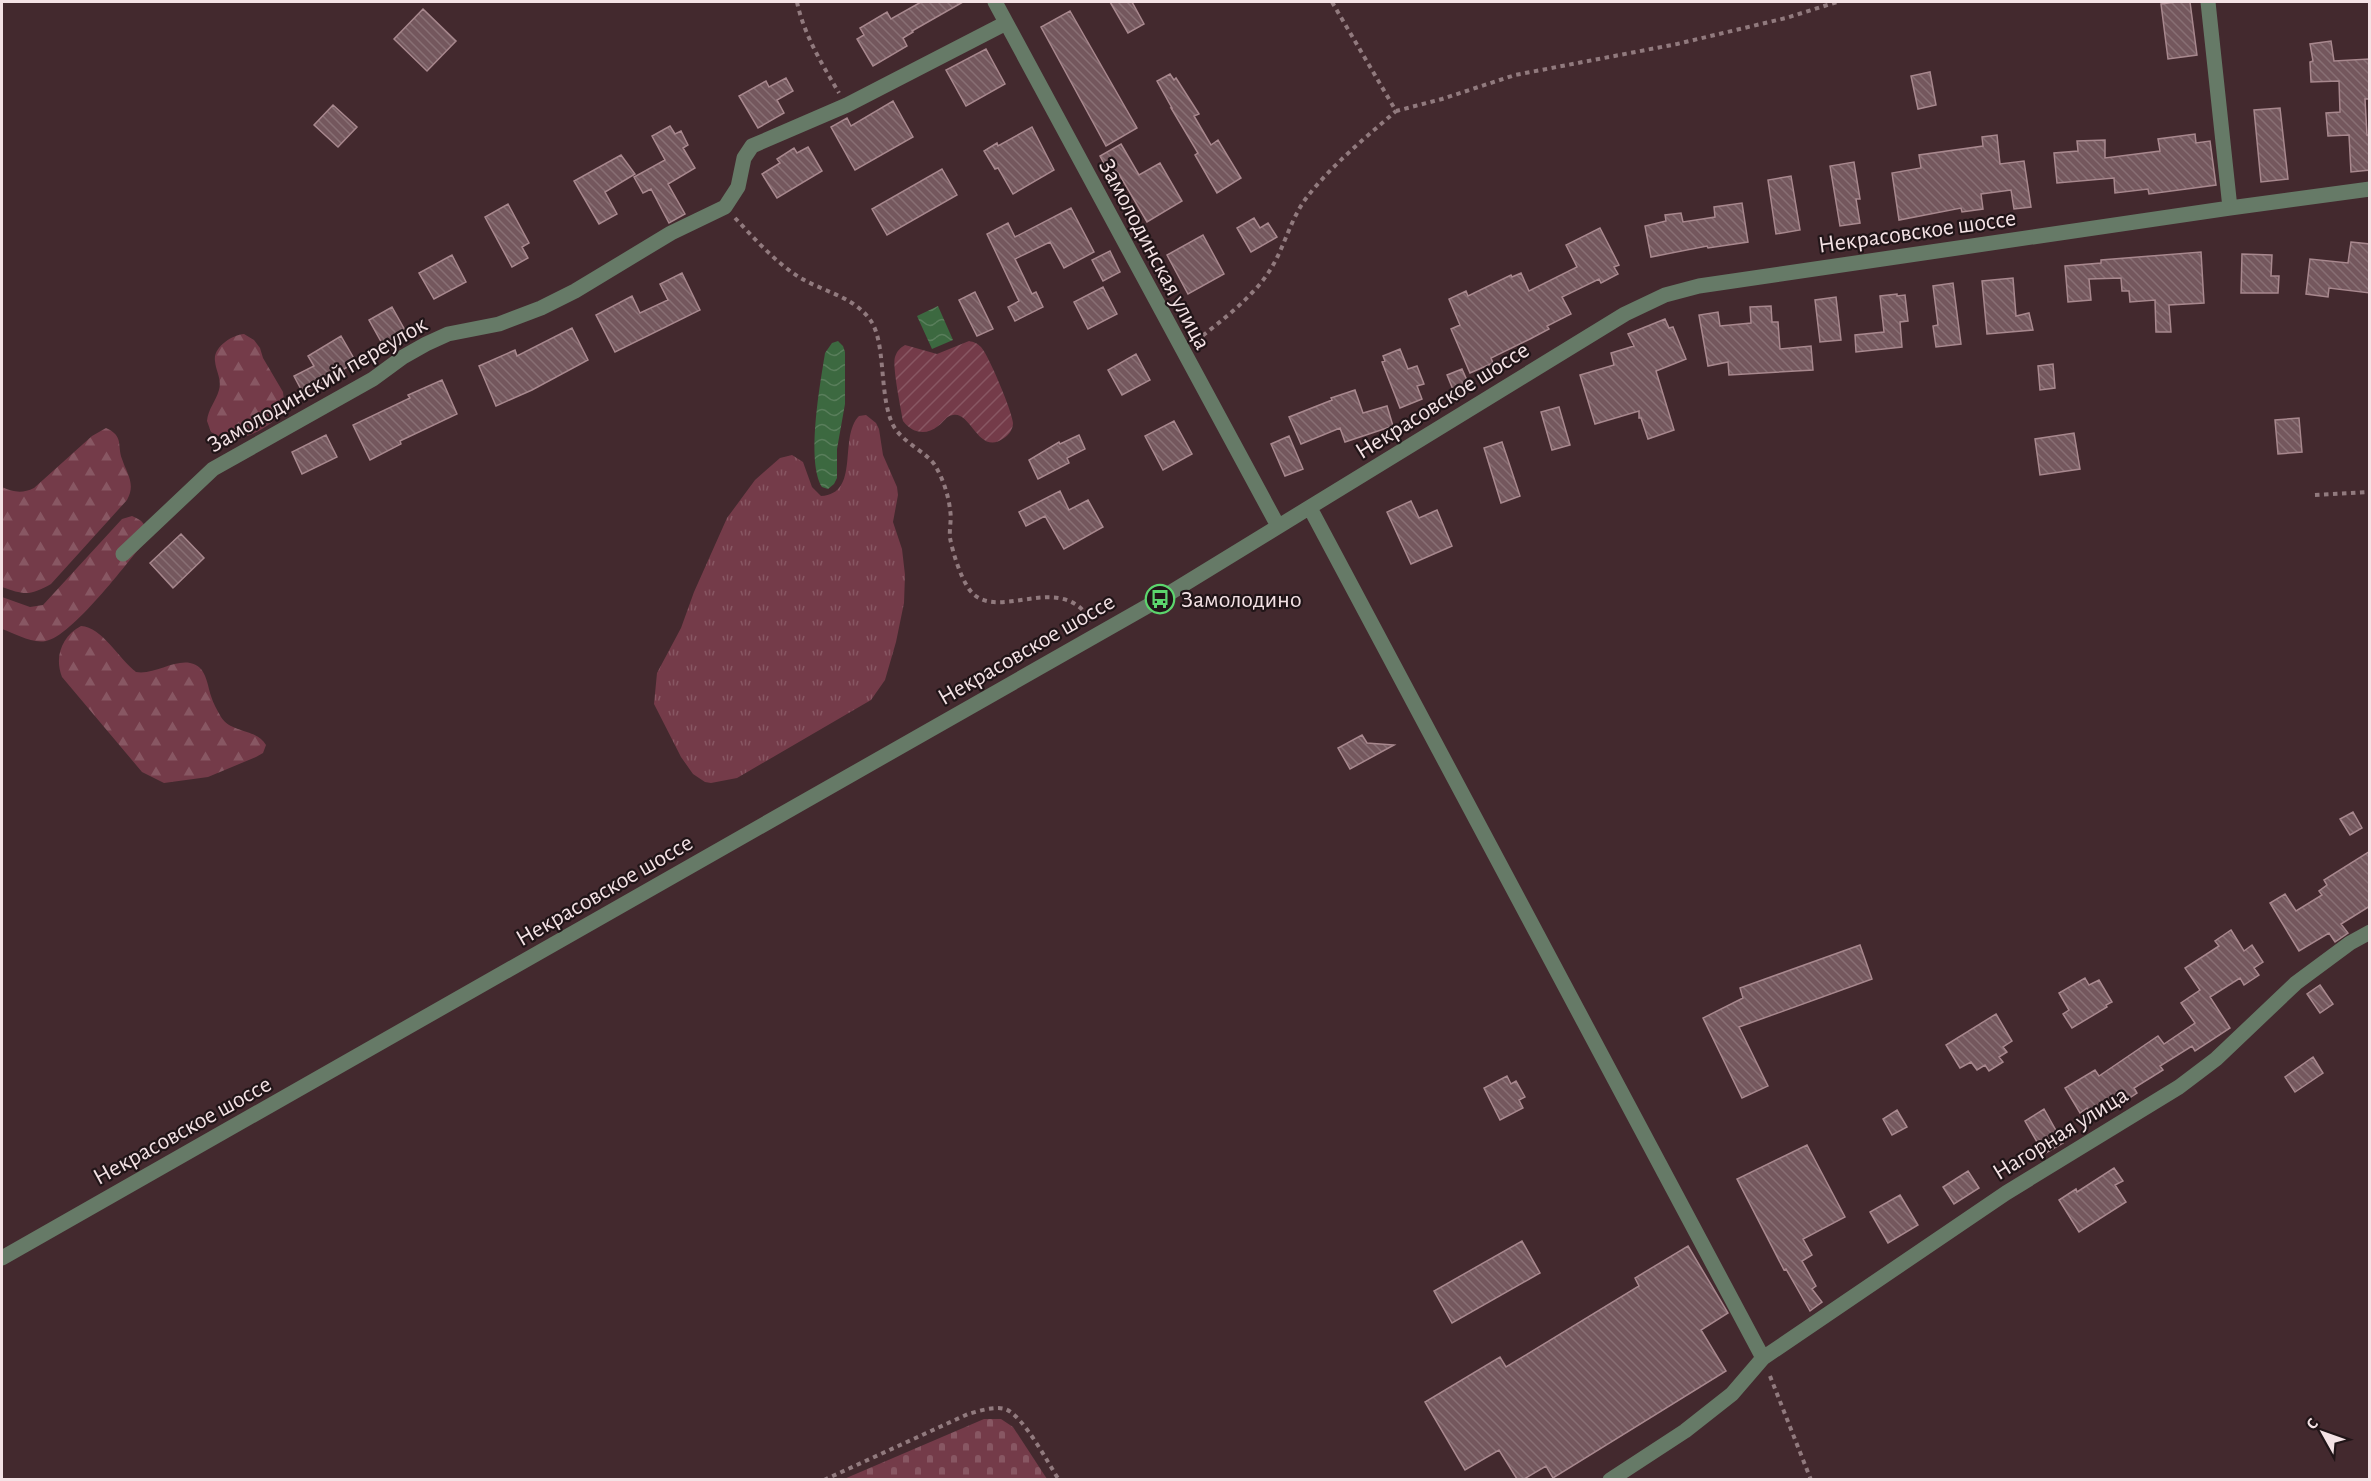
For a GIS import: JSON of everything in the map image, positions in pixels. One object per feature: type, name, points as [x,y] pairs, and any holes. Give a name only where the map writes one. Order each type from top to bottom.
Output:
[{"type":"street","name":"Замолодинская улица","points":[[995,2],[1278,526]]},
{"type":"street","points":[[2208,2],[2230,208]]},
{"type":"street","points":[[725,207],[738,187],[744,158],[752,146],[847,105],[1006,23]]},
{"type":"street","name":"Некрасовское шоссе","points":[[2,1258],[1194,579],[1625,314],[1665,295],[1700,286],[2370,189]]},
{"type":"street","name":"Замолодинский переулок","points":[[123,554],[213,469],[373,379],[411,353],[448,334],[499,324],[541,308],[575,291],[671,233],[725,207]]},
{"type":"street","points":[[1310,508],[1763,1358]]},
{"type":"street","name":"Нагорная улица","points":[[1610,1479],[1685,1431],[1732,1394],[1763,1358],[2006,1193],[2179,1087],[2216,1059],[2296,983],[2350,943],[2370,932]]},
{"type":"path","points":[[797,2],[812,45],[847,105]]},
{"type":"path","points":[[1332,2],[1396,111]]},
{"type":"path","points":[[1182,352],[1226,317],[1250,293],[1270,270],[1280,253],[1287,231],[1306,198],[1335,166],[1396,111],[1442,99],[1515,75],[1677,44],[1786,18],[1837,2]]},
{"type":"path","points":[[725,207],[761,245],[798,276],[847,299],[861,308],[871,321],[876,331],[882,387],[892,424],[905,441],[936,465],[951,511],[950,536],[963,577],[970,590],[981,598],[997,602],[1048,597],[1070,600],[1084,609],[1098,633]]},
{"type":"path","points":[[2315,495],[2370,492]]},
{"type":"path","points":[[1763,1358],[1811,1479]]},
{"type":"path","points":[[824,1479],[968,1414],[990,1409],[1006,1409],[1020,1421],[1059,1479]]},
{"type":"green space","points":[[244,334],[254,340],[260,348],[263,358],[283,392],[285,408],[274,421],[259,431],[242,438],[225,440],[211,432],[207,421],[220,386],[215,356],[224,343]]},
{"type":"green space","points":[[969,341],[981,347],[985,352],[1005,396],[1013,423],[1010,432],[1006,437],[995,442],[988,442],[965,420],[953,415],[929,431],[919,432],[911,428],[903,421],[897,388],[894,362],[898,351],[905,345],[937,354]]},
{"type":"green space","points":[[866,415],[876,423],[879,429],[883,455],[897,487],[898,495],[893,522],[902,549],[905,575],[904,603],[885,680],[871,700],[737,778],[705,782],[693,774],[681,757],[654,704],[657,673],[681,628],[694,592],[727,518],[755,480],[780,458],[792,455],[803,462],[812,487],[821,496],[833,493],[841,486],[845,475],[853,425],[859,416]]},
{"type":"green space","points":[[106,428],[115,434],[119,441],[122,459],[131,484],[127,500],[51,584],[38,591],[27,593],[2,587],[2,487],[18,492],[34,488],[92,436]]},
{"type":"green space","points":[[132,516],[144,525],[146,540],[99,597],[70,626],[57,636],[41,642],[29,640],[2,629],[2,597],[30,607],[43,605],[122,519]]},
{"type":"green space","points":[[81,626],[96,632],[136,672],[184,663],[195,665],[203,671],[221,717],[231,726],[262,740],[266,745],[263,753],[208,777],[164,783],[142,772],[62,677],[59,662],[61,648],[69,635]]},
{"type":"green space","points":[[984,1419],[1001,1419],[1013,1427],[1047,1479],[844,1479]]},
{"type":"water","points":[[938,306],[953,340],[932,349],[917,316]]},
{"type":"water","points":[[838,341],[845,352],[845,404],[837,449],[837,478],[828,489],[822,487],[817,475],[816,422],[825,353],[832,343]]},
{"type":"building","points":[[921,2],[963,2],[912,31],[903,38],[907,46],[873,66],[857,39],[864,35],[860,28],[887,12],[891,19]]},
{"type":"building","points":[[1110,2],[1132,2],[1144,24],[1128,33]]},
{"type":"building","points":[[2190,2],[2197,55],[2168,59],[2161,4]]},
{"type":"building","points":[[423,9],[456,41],[427,71],[394,39]]},
{"type":"building","points":[[1070,11],[1137,128],[1106,146],[1041,27]]},
{"type":"building","points":[[2331,41],[2334,61],[2369,59],[2370,99],[2365,99],[2367,135],[2370,135],[2370,170],[2351,172],[2349,135],[2328,136],[2326,113],[2340,112],[2339,81],[2311,82],[2310,62],[2313,61],[2310,44]]},
{"type":"building","points":[[986,49],[1005,84],[966,106],[946,70]]},
{"type":"building","points":[[1930,72],[1936,105],[1918,109],[1911,76]]},
{"type":"building","points":[[1170,74],[1174,80],[1176,78],[1199,114],[1194,116],[1211,145],[1218,140],[1241,178],[1217,193],[1195,155],[1198,153],[1157,81]]},
{"type":"building","points":[[786,78],[793,91],[777,100],[784,113],[758,128],[739,96],[766,81],[769,87]]},
{"type":"building","points":[[893,101],[913,137],[855,170],[831,127],[847,118],[851,126]]},
{"type":"building","points":[[333,105],[357,127],[338,147],[314,125]]},
{"type":"building","points":[[2280,108],[2288,179],[2261,182],[2254,110]]},
{"type":"building","points":[[670,126],[675,134],[681,131],[688,145],[683,148],[695,168],[668,184],[685,214],[669,223],[651,189],[643,193],[634,177],[665,160],[652,136]]},
{"type":"building","points":[[1032,127],[1054,170],[1013,194],[998,168],[995,169],[984,151]]},
{"type":"building","points":[[2195,134],[2196,143],[2210,141],[2216,185],[2149,194],[2148,189],[2115,193],[2114,178],[2057,183],[2054,153],[2078,151],[2077,141],[2105,140],[2105,158],[2160,151],[2158,139]]},
{"type":"building","points":[[1997,135],[2000,164],[2024,161],[2031,207],[2014,209],[2011,190],[1981,194],[1983,209],[1962,212],[1961,208],[1899,220],[1892,173],[1921,168],[1919,155],[1983,146],[1982,137]]},
{"type":"building","points":[[1121,144],[1139,175],[1160,163],[1182,201],[1147,222],[1119,174],[1112,178],[1100,156]]},
{"type":"building","points":[[808,147],[822,171],[777,198],[762,174],[780,163],[777,159],[794,148],[797,153]]},
{"type":"building","points":[[621,155],[635,174],[605,192],[617,214],[599,224],[574,181]]},
{"type":"building","points":[[1854,162],[1860,199],[1856,199],[1860,223],[1840,226],[1830,166]]},
{"type":"building","points":[[942,169],[957,195],[887,235],[872,209]]},
{"type":"building","points":[[1791,176],[1800,230],[1776,234],[1768,180]]},
{"type":"building","points":[[1742,203],[1748,242],[1708,248],[1707,246],[1651,257],[1645,226],[1666,221],[1665,215],[1681,213],[1683,222],[1715,217],[1714,207]]},
{"type":"building","points":[[508,204],[529,243],[522,247],[528,258],[512,267],[485,217]]},
{"type":"building","points":[[1071,208],[1094,252],[1064,268],[1050,242],[1015,259],[1032,294],[1036,292],[1043,307],[1015,321],[1008,307],[1019,301],[987,234],[1008,223],[1015,237]]},
{"type":"building","points":[[1254,218],[1260,228],[1268,223],[1277,237],[1251,252],[1237,228]]},
{"type":"building","points":[[1600,228],[1619,265],[1614,267],[1618,274],[1601,283],[1599,279],[1562,297],[1571,314],[1547,326],[1549,329],[1491,358],[1493,363],[1470,373],[1451,329],[1460,325],[1449,299],[1466,291],[1468,296],[1511,275],[1512,277],[1521,273],[1529,291],[1577,267],[1566,245]]},
{"type":"building","points":[[1203,235],[1224,274],[1188,294],[1167,255]]},
{"type":"building","points":[[2351,242],[2370,244],[2370,293],[2329,288],[2328,297],[2306,294],[2310,259],[2348,263]]},
{"type":"building","points":[[1110,251],[1120,272],[1103,281],[1092,260]]},
{"type":"building","points":[[2201,252],[2204,303],[2169,305],[2171,332],[2156,332],[2155,300],[2130,302],[2129,291],[2122,291],[2121,278],[2089,279],[2091,300],[2068,302],[2065,266],[2101,263],[2101,260]]},
{"type":"building","points":[[2242,254],[2272,255],[2271,276],[2279,276],[2278,293],[2241,293]]},
{"type":"building","points":[[452,255],[466,282],[434,299],[419,273]]},
{"type":"building","points":[[682,273],[700,310],[615,352],[596,315],[632,296],[640,313],[668,300],[660,284]]},
{"type":"building","points":[[2013,278],[2016,316],[2029,313],[2033,330],[1987,334],[1982,281]]},
{"type":"building","points":[[1953,283],[1961,344],[1936,347],[1933,326],[1938,325],[1933,286]]},
{"type":"building","points":[[1103,287],[1117,314],[1088,329],[1074,302]]},
{"type":"building","points":[[975,292],[993,329],[977,336],[959,300]]},
{"type":"building","points":[[1897,294],[1897,296],[1905,295],[1908,321],[1900,322],[1902,347],[1856,352],[1855,335],[1884,332],[1880,296]]},
{"type":"building","points":[[1836,297],[1841,340],[1820,342],[1815,300]]},
{"type":"building","points":[[1771,306],[1772,322],[1778,322],[1780,349],[1811,346],[1813,370],[1729,375],[1728,362],[1708,366],[1699,315],[1718,312],[1720,326],[1751,323],[1750,307]]},
{"type":"building","points":[[392,307],[406,332],[383,345],[369,320]]},
{"type":"building","points":[[1665,319],[1669,328],[1673,327],[1686,359],[1656,371],[1674,430],[1648,439],[1641,418],[1639,418],[1639,411],[1595,424],[1580,375],[1614,365],[1611,353],[1634,346],[1628,334]]},
{"type":"building","points":[[572,328],[588,360],[496,406],[479,366],[515,350],[517,356]]},
{"type":"building","points":[[341,336],[356,362],[303,393],[294,376],[314,366],[308,356]]},
{"type":"building","points":[[1400,349],[1408,369],[1417,366],[1424,384],[1417,386],[1422,399],[1400,408],[1382,362],[1385,361],[1383,356]]},
{"type":"building","points":[[1136,354],[1150,380],[1122,395],[1108,370]]},
{"type":"building","points":[[2053,364],[2055,388],[2040,390],[2038,366]]},
{"type":"building","points":[[1462,369],[1469,385],[1454,392],[1447,375]]},
{"type":"building","points":[[442,380],[457,414],[400,441],[401,444],[370,460],[353,425],[410,398],[408,395]]},
{"type":"building","points":[[1355,390],[1363,413],[1387,406],[1393,426],[1345,442],[1340,428],[1301,444],[1289,417]]},
{"type":"building","points":[[1559,407],[1570,445],[1552,450],[1541,412]]},
{"type":"building","points":[[2299,418],[2302,452],[2278,454],[2275,420]]},
{"type":"building","points":[[1174,421],[1192,454],[1163,470],[1145,436]]},
{"type":"building","points":[[2074,433],[2080,469],[2040,475],[2035,439]]},
{"type":"building","points":[[326,435],[337,457],[302,474],[292,452]]},
{"type":"building","points":[[1079,435],[1085,449],[1067,458],[1069,463],[1038,479],[1029,460],[1059,442],[1060,444]]},
{"type":"building","points":[[1289,436],[1303,469],[1285,476],[1271,444]]},
{"type":"building","points":[[1502,442],[1520,496],[1501,503],[1484,448]]},
{"type":"building","points":[[1060,491],[1069,510],[1088,500],[1103,527],[1064,549],[1045,516],[1026,526],[1019,512]]},
{"type":"building","points":[[1411,501],[1419,518],[1437,510],[1452,546],[1411,564],[1387,512]]},
{"type":"building","points":[[181,534],[204,558],[173,588],[150,563]]},
{"type":"building","points":[[1362,735],[1367,743],[1394,745],[1350,769],[1338,748]]},
{"type":"building","points":[[2353,812],[2362,828],[2350,835],[2340,819]]},
{"type":"building","points":[[2370,851],[2370,906],[2341,924],[2348,933],[2335,942],[2329,933],[2299,951],[2270,903],[2285,894],[2296,911],[2322,895],[2319,891],[2327,885],[2324,880]]},
{"type":"building","points":[[2231,930],[2244,951],[2252,945],[2263,962],[2254,968],[2259,975],[2244,985],[2240,978],[2210,997],[2230,1028],[2195,1051],[2192,1046],[2160,1066],[2163,1070],[2134,1088],[2137,1093],[2125,1101],[2122,1095],[2090,1114],[2087,1108],[2080,1113],[2065,1088],[2095,1070],[2099,1076],[2158,1036],[2164,1044],[2195,1023],[2181,1003],[2200,990],[2185,968],[2219,946],[2215,941]]},
{"type":"building","points":[[1860,945],[1872,979],[1739,1027],[1768,1086],[1742,1098],[1703,1018],[1743,998],[1740,988]]},
{"type":"building","points":[[2085,978],[2089,985],[2099,980],[2112,1002],[2072,1028],[2063,1014],[2069,1010],[2059,993]]},
{"type":"building","points":[[2320,985],[2333,1004],[2320,1013],[2307,994]]},
{"type":"building","points":[[1996,1014],[2012,1041],[2003,1047],[2007,1052],[1999,1057],[2003,1062],[1989,1071],[1985,1065],[1977,1070],[1971,1062],[1960,1068],[1946,1045]]},
{"type":"building","points":[[2313,1057],[2323,1073],[2295,1092],[2285,1077]]},
{"type":"building","points":[[1507,1076],[1511,1084],[1516,1081],[1525,1097],[1519,1100],[1523,1108],[1500,1120],[1484,1088]]},
{"type":"building","points":[[2044,1109],[2063,1143],[2044,1154],[2025,1121]]},
{"type":"building","points":[[1897,1110],[1907,1127],[1892,1135],[1883,1119]]},
{"type":"building","points":[[1807,1145],[1845,1217],[1803,1239],[1812,1255],[1802,1261],[1816,1286],[1812,1289],[1822,1302],[1810,1311],[1786,1269],[1784,1270],[1737,1179]]},
{"type":"building","points":[[2114,1168],[2123,1181],[2115,1185],[2126,1202],[2079,1232],[2059,1200],[2076,1189],[2077,1192]]},
{"type":"building","points":[[1968,1171],[1979,1188],[1954,1204],[1943,1187]]},
{"type":"building","points":[[1900,1195],[1918,1225],[1888,1243],[1870,1212]]},
{"type":"building","points":[[1522,1241],[1540,1273],[1452,1323],[1434,1291]]},
{"type":"building","points":[[1688,1246],[1728,1313],[1701,1330],[1726,1371],[1553,1478],[1546,1466],[1524,1479],[1517,1479],[1499,1450],[1465,1470],[1425,1402],[1500,1357],[1506,1367],[1639,1286],[1635,1278]]},
{"type":"place","name":"Замолодино","points":[[1160,599]]}]
